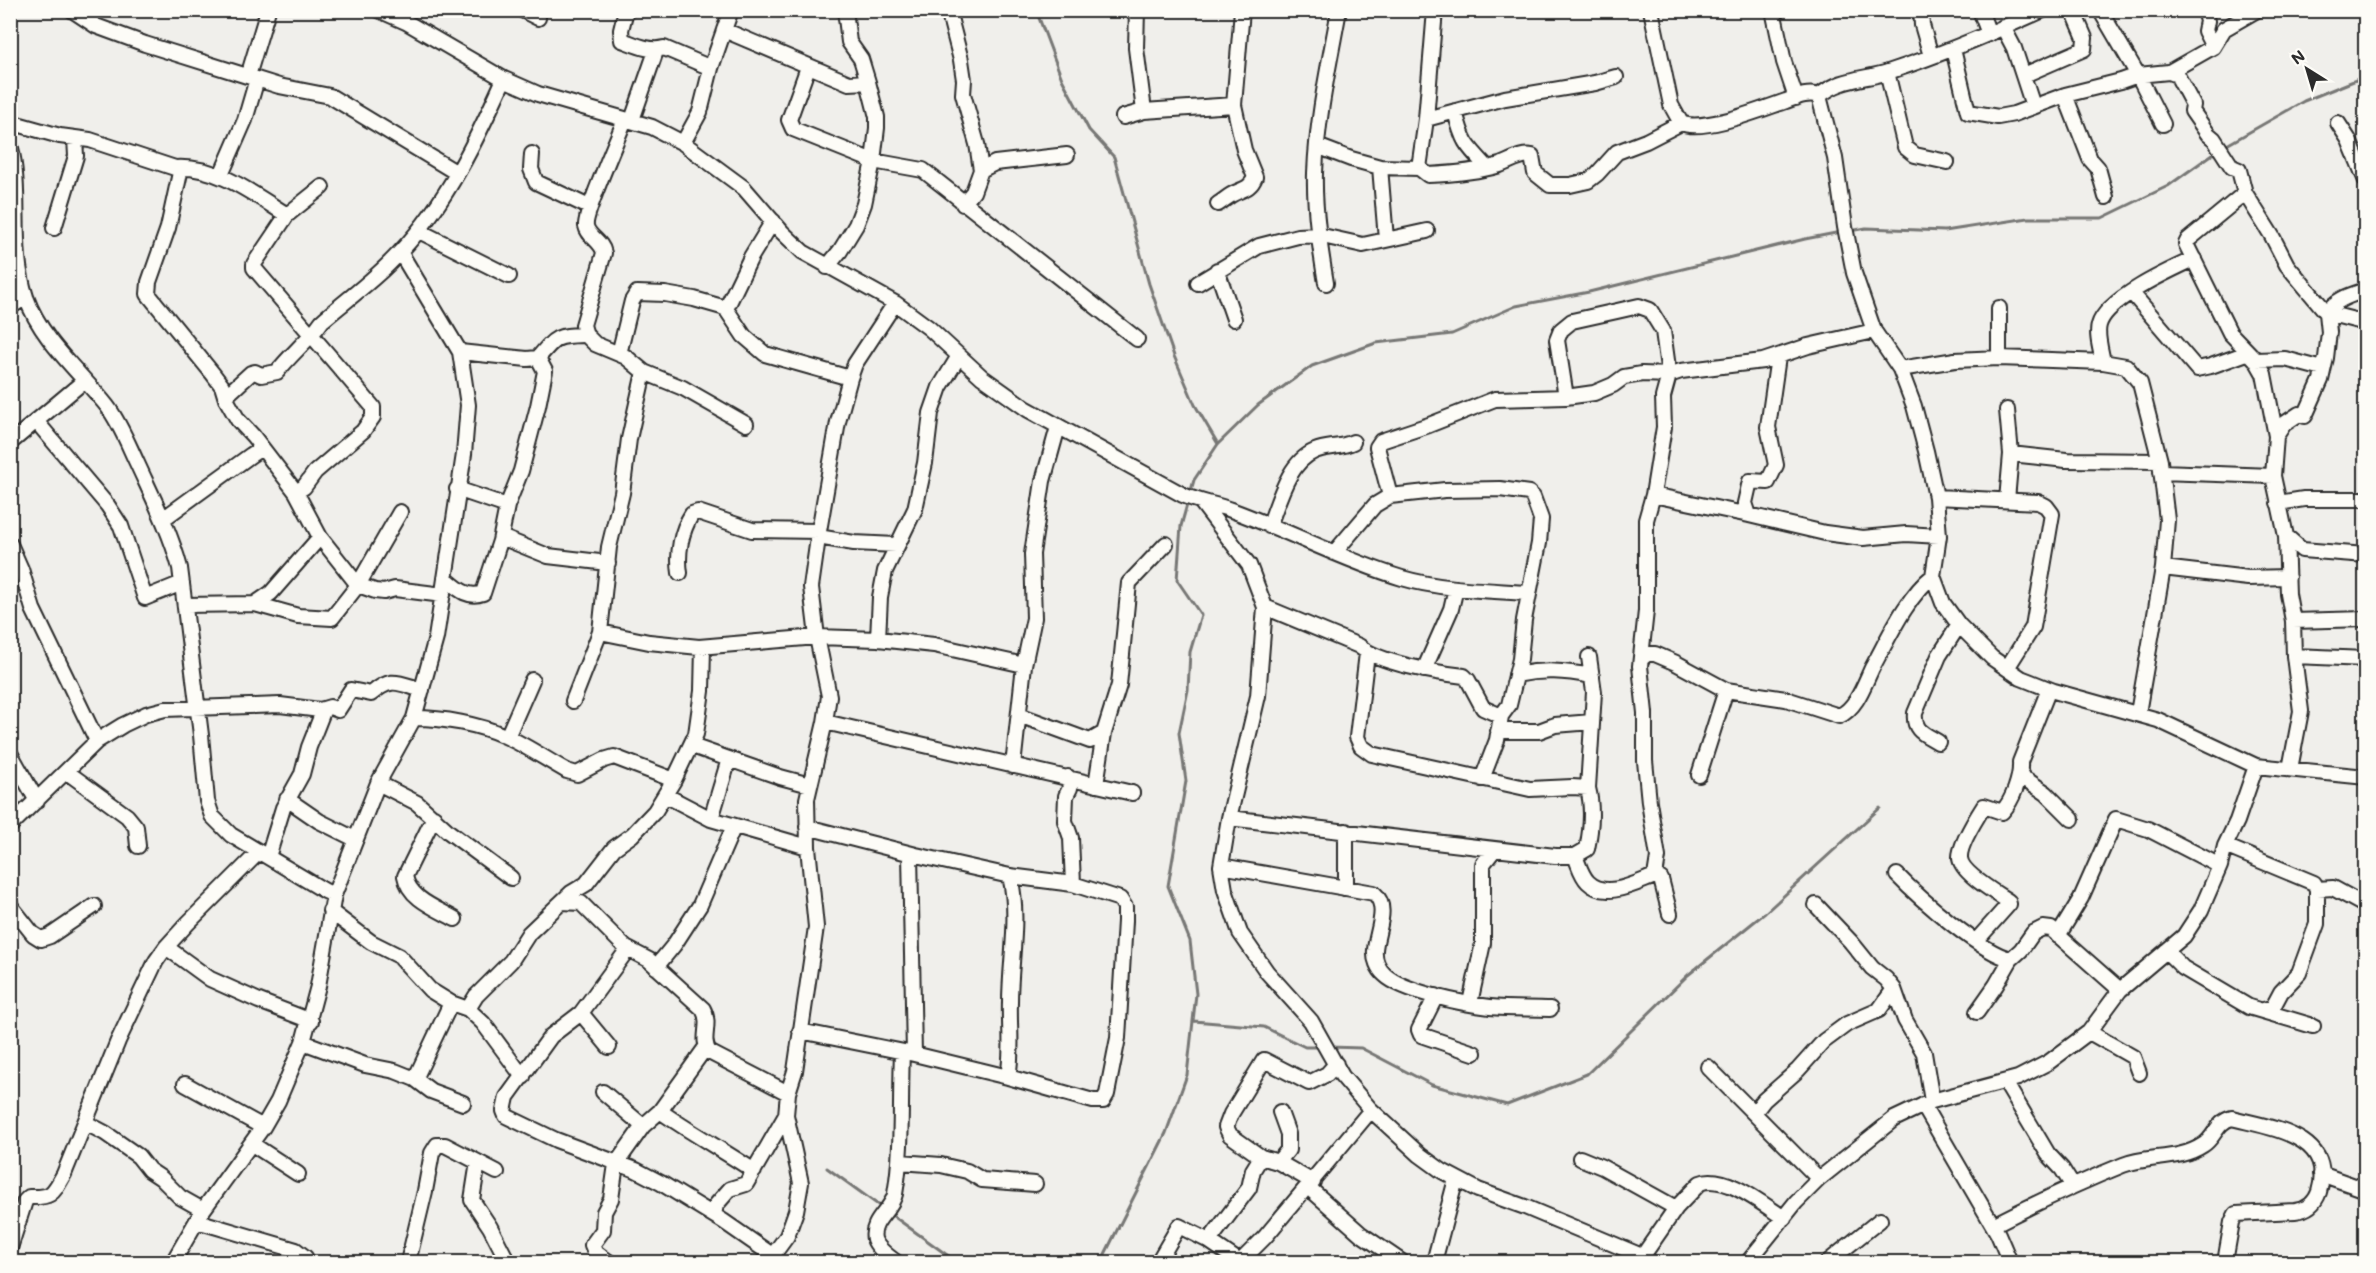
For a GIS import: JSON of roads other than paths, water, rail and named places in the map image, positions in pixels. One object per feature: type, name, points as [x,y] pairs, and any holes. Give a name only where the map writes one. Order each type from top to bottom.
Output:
[{"type":"street","points":[[72,10],[96,26],[253,77],[330,96],[457,173]]},
{"type":"street","points":[[221,175],[242,128],[268,10]]},
{"type":"street","points":[[379,10],[406,21],[504,79],[538,94],[652,127],[683,143],[744,188],[803,252],[895,303],[929,328],[982,377],[1011,398],[1058,427],[1183,495],[1230,509],[1334,554],[1404,578],[1456,588],[1530,593]]},
{"type":"street","points":[[522,10],[538,18]]},
{"type":"street","points":[[626,10],[621,30],[622,40],[656,51],[664,48],[711,68]]},
{"type":"street","points":[[683,143],[700,112],[711,68],[731,10]]},
{"type":"street","points":[[827,267],[856,225],[864,204],[873,161],[877,117],[861,59],[849,42],[845,10]]},
{"type":"street","points":[[948,10],[961,60],[964,80],[963,94],[977,144],[981,170],[973,192],[963,204]]},
{"type":"street","points":[[1137,10],[1136,48],[1144,111]]},
{"type":"street","points":[[1218,204],[1232,194],[1242,192],[1252,184],[1255,177],[1244,150],[1234,105],[1242,10]]},
{"type":"street","points":[[1326,283],[1318,235],[1315,175],[1325,81],[1339,10]]},
{"type":"street","points":[[1419,168],[1435,10]]},
{"type":"street","points":[[1651,10],[1671,105],[1681,123]]},
{"type":"street","points":[[1773,10],[1784,62],[1796,98]]},
{"type":"street","points":[[1921,10],[1922,25],[1931,56]]},
{"type":"street","points":[[1980,10],[1989,34]]},
{"type":"street","points":[[2024,75],[2084,49],[2085,38],[2073,10]]},
{"type":"street","points":[[2100,10],[2138,75],[2163,124]]},
{"type":"street","points":[[1953,50],[1968,112],[1998,117],[2014,114],[2065,95],[2138,75],[2156,75],[2175,71],[2213,47],[2224,29],[2257,10]]},
{"type":"street","points":[[1819,96],[1833,84],[1887,72],[1953,50],[2038,11]]},
{"type":"street","points":[[2204,12],[2216,28],[2224,29]]},
{"type":"street","points":[[2204,12],[2207,21],[2205,31],[2213,47]]},
{"type":"street","points":[[2003,27],[2014,48],[2033,106]]},
{"type":"street","points":[[724,30],[849,83],[868,82]]},
{"type":"street","points":[[656,51],[629,120],[589,207],[587,230],[602,245],[604,253],[583,325],[586,335],[594,344],[619,354],[644,372],[683,388],[746,424]]},
{"type":"street","points":[[808,67],[789,120],[790,126],[873,161],[923,170],[963,204],[1137,339]]},
{"type":"street","points":[[2175,71],[2193,105],[2192,111],[2232,167],[2239,170],[2245,193],[2287,265],[2327,313],[2329,332],[2321,380],[2304,416],[2299,414],[2284,424],[2276,436]]},
{"type":"street","points":[[1887,72],[1905,147],[1915,155],[1947,162]]},
{"type":"street","points":[[1425,119],[1505,98],[1595,83],[1616,77]]},
{"type":"street","points":[[226,399],[227,395],[251,373],[261,375],[277,372],[322,321],[400,252],[419,231],[457,173],[504,79]]},
{"type":"street","points":[[1317,146],[1380,167],[1419,168],[1428,175],[1458,174],[1488,168],[1526,154],[1532,156],[1535,173],[1550,185],[1579,183],[1588,181],[1597,174],[1617,152],[1646,141],[1681,123],[1698,127],[1796,98],[1812,94],[1819,96]]},
{"type":"street","points":[[2065,95],[2090,159],[2098,168],[2106,197]]},
{"type":"street","points":[[1819,96],[1834,158],[1854,273],[1874,331],[1900,369],[1914,406],[1936,497],[1939,536],[1933,576],[1943,603],[1959,625],[1992,658],[2021,678],[2049,689],[2158,720],[2256,765],[2366,777]]},
{"type":"street","points":[[1123,117],[1144,111],[1234,105]]},
{"type":"street","points":[[1455,111],[1461,136],[1466,145],[1488,168]]},
{"type":"street","points":[[10,122],[90,140],[175,168],[187,167],[221,175],[287,215]]},
{"type":"street","points":[[2338,123],[2349,140],[2366,182]]},
{"type":"street","points":[[54,228],[76,156],[75,138]]},
{"type":"street","points":[[10,144],[15,161],[13,239],[26,297],[38,321],[108,408],[120,427],[173,544],[182,583],[207,801],[212,816],[231,835],[334,895]]},
{"type":"street","points":[[531,154],[531,169],[536,182],[589,207]]},
{"type":"street","points":[[981,170],[995,163],[1006,161],[1067,155]]},
{"type":"street","points":[[1380,167],[1386,239]]},
{"type":"street","points":[[181,168],[168,228],[149,282],[148,294],[222,386],[226,399],[238,420],[296,492],[320,537],[358,585],[375,591],[384,592],[395,589],[443,595]]},
{"type":"street","points":[[296,492],[363,430],[373,417],[373,406],[254,268],[287,215],[322,188]]},
{"type":"street","points":[[2245,193],[2186,244],[2230,333],[2264,374],[2276,436],[2273,476],[2286,536],[2288,594],[2294,621],[2301,711],[2289,769]]},
{"type":"street","points":[[726,309],[751,257],[772,221]]},
{"type":"street","points":[[419,231],[509,276]]},
{"type":"street","points":[[1198,283],[1259,246],[1298,236],[1318,235],[1364,245],[1427,231]]},
{"type":"street","points":[[173,1263],[200,1215],[263,1127],[278,1101],[303,1042],[318,986],[334,895],[378,783],[414,718],[436,638],[464,454],[468,405],[460,352],[400,252]]},
{"type":"street","points":[[2103,362],[2098,328],[2102,317],[2131,292],[2165,272],[2194,259]]},
{"type":"street","points":[[1217,270],[1234,319]]},
{"type":"street","points":[[2327,313],[2331,306],[2343,298],[2366,290]]},
{"type":"street","points":[[2131,292],[2197,369],[2251,356],[2285,359],[2323,369]]},
{"type":"street","points":[[619,354],[632,301],[637,294],[665,294],[694,299],[726,309],[744,336],[765,354],[849,378]]},
{"type":"street","points":[[10,306],[26,297]]},
{"type":"street","points":[[628,949],[581,1013],[551,1036],[507,1097],[504,1111],[506,1116],[556,1140],[636,1170],[661,1183],[714,1215],[770,1259],[787,1236],[796,1211],[801,1183],[786,1115],[788,1093],[795,1071],[816,927],[808,847],[807,799],[829,696],[817,637],[812,587],[818,534],[838,422],[849,378],[855,364],[895,303]]},
{"type":"street","points":[[1566,397],[1557,340],[1561,330],[1572,321],[1639,306],[1650,310],[1663,331],[1669,375],[1664,397],[1664,427],[1653,495],[1646,519],[1646,611],[1641,659],[1646,713],[1645,761],[1658,857],[1655,876]]},
{"type":"street","points":[[1999,308],[1999,358]]},
{"type":"street","points":[[2327,313],[2366,323]]},
{"type":"street","points":[[1390,496],[1377,447],[1381,441],[1428,426],[1495,399],[1566,397],[1594,393],[1624,377],[1642,374],[1669,375],[1681,371],[1778,357],[1808,346],[1874,331]]},
{"type":"street","points":[[460,352],[527,359],[538,358],[553,340],[561,336],[586,335]]},
{"type":"street","points":[[878,639],[880,597],[885,571],[915,509],[925,463],[931,413],[939,387],[959,356]]},
{"type":"street","points":[[1749,515],[1745,503],[1750,481],[1768,482],[1776,465],[1768,427],[1778,357]]},
{"type":"street","points":[[445,578],[469,595],[475,596],[483,593],[500,541],[507,506],[521,471],[538,406],[545,370],[538,358]]},
{"type":"street","points":[[1900,369],[1955,360],[1999,358],[2103,362],[2126,366],[2140,383],[2160,467],[2167,520],[2163,568],[2138,713]]},
{"type":"street","points":[[573,701],[600,632],[609,547],[622,493],[629,439],[644,372]]},
{"type":"street","points":[[10,443],[84,381]]},
{"type":"street","points":[[2007,410],[2010,454],[2007,500]]},
{"type":"street","points":[[36,421],[108,506],[121,526],[145,598],[182,583]]},
{"type":"street","points":[[1013,766],[1024,665],[1034,618],[1032,554],[1043,481],[1058,427]]},
{"type":"street","points":[[1269,526],[1289,476],[1302,460],[1315,451],[1353,442]]},
{"type":"street","points":[[162,519],[251,455],[259,445]]},
{"type":"street","points":[[2010,454],[2273,476]]},
{"type":"street","points":[[457,489],[507,506]]},
{"type":"street","points":[[1334,554],[1375,505],[1390,496],[1445,490],[1500,489],[1529,493],[1533,497],[1541,519],[1539,543],[1516,675],[1509,705],[1501,716],[1497,740],[1482,779]]},
{"type":"street","points":[[1653,495],[1834,534],[1863,538],[1906,534],[1939,536]]},
{"type":"street","points":[[1936,497],[2038,502],[2046,506],[2052,514],[2033,627],[2007,668]]},
{"type":"street","points":[[2278,503],[2304,499],[2366,499]]},
{"type":"street","points":[[1201,502],[1249,566],[1265,607],[1258,696],[1229,818],[1221,866],[1225,890],[1240,933],[1267,972],[1311,1021],[1342,1076],[1371,1110],[1420,1155],[1456,1179],[1641,1259],[1676,1208],[1700,1182],[1722,1181],[1784,1218]]},
{"type":"street","points":[[185,605],[255,604],[298,616],[332,618],[358,585],[400,512]]},
{"type":"street","points":[[680,573],[678,558],[688,520],[692,514],[698,512],[752,530],[818,534],[854,543],[896,545]]},
{"type":"street","points":[[2286,536],[2302,550],[2366,555]]},
{"type":"street","points":[[255,604],[271,593],[320,537]]},
{"type":"street","points":[[500,541],[506,539],[548,556],[608,563]]},
{"type":"street","points":[[10,544],[21,569],[33,609],[97,741]]},
{"type":"street","points":[[1096,785],[1104,733],[1119,685],[1130,583],[1166,544]]},
{"type":"street","points":[[2163,568],[2248,578],[2288,577]]},
{"type":"street","points":[[1641,659],[1647,654],[1655,654],[1726,690],[1786,699],[1839,716],[1846,713],[1856,701],[1890,635],[1924,583],[1933,576]]},
{"type":"street","points":[[1424,670],[1451,609],[1456,588]]},
{"type":"street","points":[[1265,607],[1359,646],[1367,653],[1424,670],[1464,676],[1483,708],[1501,716]]},
{"type":"street","points":[[2294,621],[2366,619]]},
{"type":"street","points":[[1938,742],[1920,732],[1914,720],[1915,713],[1939,656],[1959,625]]},
{"type":"street","points":[[600,632],[649,642],[703,647],[817,637],[878,639],[934,645],[1024,665]]},
{"type":"street","points":[[468,1009],[476,996],[511,961],[529,933],[562,902],[581,888],[614,848],[632,835],[655,811],[674,780],[696,734],[702,691],[703,647]]},
{"type":"street","points":[[1367,653],[1357,737],[1361,746],[1372,754],[1530,789],[1588,788]]},
{"type":"street","points":[[2295,656],[2366,659]]},
{"type":"street","points":[[1229,818],[1494,850],[1575,856],[1587,849],[1590,838],[1591,801],[1588,788],[1594,692],[1589,657]]},
{"type":"street","points":[[1516,675],[1536,670],[1552,670],[1592,676]]},
{"type":"street","points":[[507,737],[532,680]]},
{"type":"street","points":[[10,826],[97,741],[146,714],[165,709],[280,705],[324,709],[330,707],[338,710],[351,690],[371,694],[384,683],[395,682],[422,690]]},
{"type":"street","points":[[2049,689],[2020,762],[2021,773],[2072,819]]},
{"type":"street","points":[[1699,775],[1726,690]]},
{"type":"street","points":[[10,1248],[25,1201],[29,1197],[45,1198],[54,1191],[86,1123],[118,1041],[156,961],[166,947],[263,854],[287,799],[302,774],[309,747],[324,709]]},
{"type":"street","points":[[1019,715],[1090,741],[1104,733]]},
{"type":"street","points":[[414,718],[435,718],[490,731],[507,737],[567,771],[578,774],[614,757],[674,780]]},
{"type":"street","points":[[825,722],[1132,793]]},
{"type":"street","points":[[1498,730],[1539,731],[1555,725],[1592,722]]},
{"type":"street","points":[[692,746],[780,777],[810,785]]},
{"type":"street","points":[[10,753],[38,801]]},
{"type":"street","points":[[711,819],[729,759]]},
{"type":"street","points":[[1748,1263],[1819,1179],[1894,1119],[1927,1103],[2005,1082],[2049,1062],[2089,1032],[2120,990],[2184,936],[2201,910],[2220,866],[2225,846],[2237,821],[2256,765]]},
{"type":"street","points":[[67,772],[127,816],[136,827],[138,846]]},
{"type":"street","points":[[1977,940],[2009,904],[1965,870],[1960,859],[1961,850],[1984,806],[2002,812],[2007,806],[2021,773]]},
{"type":"street","points":[[1068,777],[1070,788],[1066,796],[1065,821],[1071,838],[1073,884]]},
{"type":"street","points":[[378,783],[417,802],[449,832],[511,878]]},
{"type":"street","points":[[665,795],[711,819],[808,847]]},
{"type":"street","points":[[287,799],[319,821],[355,839]]},
{"type":"street","points":[[434,817],[405,876],[407,887],[418,897],[455,919]]},
{"type":"street","points":[[2058,936],[2081,898],[2116,819],[2148,829],[2220,866]]},
{"type":"street","points":[[656,967],[674,945],[700,905],[734,826]]},
{"type":"street","points":[[800,1031],[908,1053],[1008,1077],[1093,1101],[1103,1101],[1107,1094],[1118,1038],[1125,907],[1120,899],[1073,884],[1010,876],[910,854],[807,826]]},
{"type":"street","points":[[1344,888],[1346,831]]},
{"type":"street","points":[[2225,846],[2314,883],[2318,889],[2317,924],[2299,973],[2281,992],[2273,1007],[2264,1010]]},
{"type":"street","points":[[1470,1003],[1483,943],[1483,864],[1494,850]]},
{"type":"street","points":[[894,1262],[874,1239],[875,1226],[894,1198],[900,1162],[908,1053],[910,854]]},
{"type":"street","points":[[1575,856],[1589,884],[1604,890],[1627,888],[1655,876],[1661,879],[1670,914]]},
{"type":"street","points":[[1221,866],[1374,893],[1380,899],[1382,910],[1374,952],[1376,963],[1384,974],[1394,981],[1436,996],[1490,1007],[1550,1009]]},
{"type":"street","points":[[1898,875],[1919,898],[1997,956],[2011,958]]},
{"type":"street","points":[[1008,1077],[1011,1063],[1010,1002],[1015,930],[1014,892],[1010,876]]},
{"type":"street","points":[[581,888],[581,903]]},
{"type":"street","points":[[2318,889],[2333,888],[2366,906]]},
{"type":"street","points":[[562,902],[581,903],[628,949],[649,960],[703,1009],[708,1018],[704,1044],[709,1052],[788,1093]]},
{"type":"street","points":[[10,905],[33,934],[41,939],[50,936],[94,906]]},
{"type":"street","points":[[1816,906],[1894,989],[1905,1020],[1924,1053],[1927,1103],[1993,1225],[2010,1263]]},
{"type":"street","points":[[330,911],[371,942],[399,956],[430,990],[451,1003],[468,1009],[483,1023],[523,1077]]},
{"type":"street","points":[[1977,1012],[2011,958],[2021,950],[2033,933],[2039,930],[2051,929],[2120,990]]},
{"type":"street","points":[[166,947],[210,979],[310,1020]]},
{"type":"street","points":[[2166,951],[2183,968],[2249,1007],[2313,1026]]},
{"type":"street","points":[[1754,1113],[1764,1100],[1798,1070],[1824,1041],[1847,1024],[1879,1010],[1894,989]]},
{"type":"street","points":[[1436,996],[1419,1030],[1422,1035],[1474,1053]]},
{"type":"street","points":[[415,1079],[451,1003]]},
{"type":"street","points":[[581,1013],[609,1047]]},
{"type":"street","points":[[2089,1032],[2133,1057],[2139,1073]]},
{"type":"street","points":[[303,1042],[365,1065],[394,1071],[415,1079],[431,1090],[463,1103]]},
{"type":"street","points":[[609,1263],[595,1252],[592,1245],[603,1230],[604,1212],[610,1199],[616,1164],[643,1126],[660,1111],[706,1047]]},
{"type":"street","points":[[1336,1064],[1327,1074],[1309,1083],[1264,1060],[1231,1114],[1226,1127],[1230,1136],[1261,1157],[1278,1162],[1310,1184],[1361,1234],[1402,1263]]},
{"type":"street","points":[[1708,1067],[1819,1179]]},
{"type":"street","points":[[2005,1082],[2048,1154],[2062,1169],[2072,1185]]},
{"type":"street","points":[[185,1084],[263,1127]]},
{"type":"street","points":[[603,1092],[643,1126]]},
{"type":"street","points":[[1158,1263],[1179,1226],[1209,1241],[1240,1262],[1265,1237],[1371,1110]]},
{"type":"street","points":[[660,1111],[754,1171]]},
{"type":"street","points":[[1278,1162],[1288,1150],[1288,1134],[1280,1112]]},
{"type":"street","points":[[714,1215],[716,1204],[730,1190],[746,1184],[786,1115]]},
{"type":"street","points":[[1993,1225],[2072,1185],[2124,1164],[2170,1157],[2204,1145],[2221,1123],[2232,1118],[2284,1131],[2303,1140],[2315,1150],[2321,1174],[2319,1192],[2312,1204],[2303,1210],[2236,1214],[2232,1222],[2225,1263]]},
{"type":"street","points":[[86,1123],[138,1156],[148,1170],[161,1178],[200,1215],[296,1250],[305,1257],[304,1263]]},
{"type":"street","points":[[252,1144],[298,1174]]},
{"type":"street","points":[[408,1263],[432,1153],[437,1145],[445,1145],[497,1173]]},
{"type":"street","points":[[1209,1241],[1249,1188],[1253,1170],[1261,1157]]},
{"type":"street","points":[[1580,1158],[1602,1167],[1676,1208]]},
{"type":"street","points":[[478,1162],[472,1200],[490,1227],[508,1263]]},
{"type":"street","points":[[900,1162],[941,1165],[967,1172],[982,1180],[1035,1184]]},
{"type":"street","points":[[2321,1174],[2366,1190]]},
{"type":"street","points":[[1434,1263],[1456,1179]]},
{"type":"street","points":[[1828,1263],[1880,1220]]},
{"type":"waterway","points":[[1036,10],[1062,79],[1089,130],[1114,157],[1149,284],[1174,356],[1195,405],[1218,444]]},
{"type":"waterway","points":[[2225,146],[2304,101],[2366,76]]},
{"type":"waterway","points":[[1850,231],[1866,228],[1945,231],[2028,218],[2102,218],[2168,186],[2217,151]]},
{"type":"waterway","points":[[1190,494],[1194,480],[1218,444],[1258,405],[1312,366],[1376,343],[1452,334],[1516,306],[1589,292],[1841,232]]},
{"type":"waterway","points":[[1101,1262],[1166,1133],[1187,1075],[1196,994],[1190,941],[1168,886],[1186,781],[1179,733],[1188,690],[1190,652],[1201,615],[1177,580],[1181,526],[1188,501]]},
{"type":"waterway","points":[[1330,1047],[1361,1048],[1432,1085],[1507,1105],[1587,1074],[1688,975],[1765,913],[1880,808]]},
{"type":"waterway","points":[[1194,1021],[1264,1027],[1305,1047],[1320,1047]]},
{"type":"waterway","points":[[827,1168],[881,1207]]},
{"type":"waterway","points":[[889,1213],[954,1260],[974,1262]]}]
